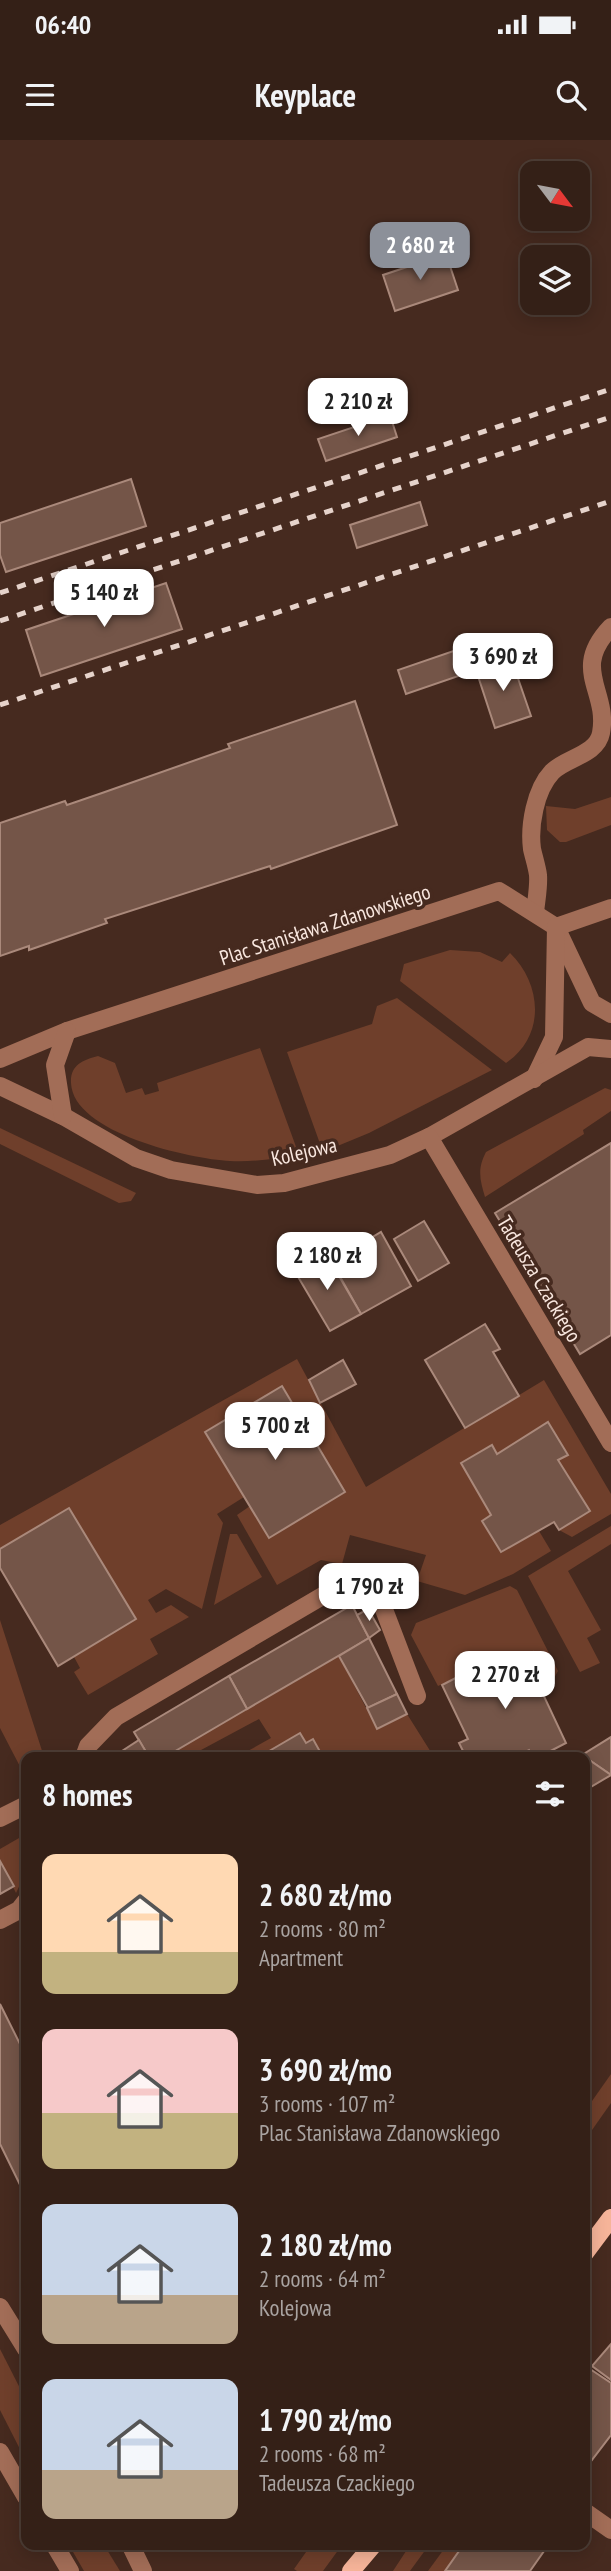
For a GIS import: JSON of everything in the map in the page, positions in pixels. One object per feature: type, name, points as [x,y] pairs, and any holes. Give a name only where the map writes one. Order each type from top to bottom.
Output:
[{"type":"main road","points":[[590,2246],[611,2218]]},
{"type":"main road","points":[[351,2571],[370,2550]]},
{"type":"main road","points":[[363,2571],[372,2550]]},
{"type":"street","points":[[535,913],[538,876],[532,848],[532,825],[538,798],[552,772],[597,743],[601,733],[601,715],[590,667],[600,641],[611,626]]},
{"type":"street","name":"Plac Stanisława Zdanowskiego","points":[[0,1059],[66,1031],[499,891],[556,926]]},
{"type":"street","points":[[556,926],[611,908]]},
{"type":"street","points":[[556,926],[592,1003],[611,1014]]},
{"type":"street","points":[[534,1079],[554,1037],[556,926]]},
{"type":"street","points":[[63,1116],[55,1065],[66,1031]]},
{"type":"street","name":"Kolejowa","points":[[0,1086],[63,1116],[136,1158],[171,1170],[257,1185],[284,1182],[390,1155],[429,1137],[588,1047],[611,1049]]},
{"type":"street","name":"Tadeusza Czackiego","points":[[429,1137],[611,1443]]},
{"type":"street","points":[[86,1752],[88,1746],[116,1717],[331,1591],[357,1591],[380,1599],[417,1696]]},
{"type":"street","points":[[0,1818],[21,1808]]},
{"type":"street","points":[[0,1920],[21,1907]]},
{"type":"street","points":[[0,2306],[21,2341]]},
{"type":"street","points":[[0,2452],[21,2488]]},
{"type":"street","points":[[590,2515],[611,2530]]},
{"type":"street","points":[[58,2550],[70,2571]]},
{"type":"street","points":[[133,2550],[144,2571]]},
{"type":"shaded area","points":[[611,797],[611,825],[566,842],[560,842],[547,830],[546,806],[575,809]]},
{"type":"shaded area","points":[[450,950],[480,952],[502,962],[510,953],[529,979],[535,1010],[533,1025],[519,1052],[506,1063],[400,981],[404,964]]},
{"type":"shaded area","points":[[397,998],[492,1070],[369,1133],[323,1152],[287,1052],[372,1024],[377,1006]]},
{"type":"shaded area","points":[[260,1048],[299,1155],[230,1161],[163,1149],[112,1129],[91,1116],[77,1101],[71,1083],[75,1068],[98,1056],[115,1063],[126,1093],[142,1088],[145,1095],[159,1091],[157,1083]]},
{"type":"shaded area","points":[[605,1088],[611,1090],[611,1111],[583,1130],[584,1134],[485,1197],[480,1175],[486,1152]]},
{"type":"shaded area","points":[[0,1128],[136,1193],[131,1201],[119,1203],[0,1144]]},
{"type":"shaded area","points":[[297,1359],[366,1487],[544,1380],[611,1494],[611,1514],[572,1537],[559,1530],[590,1511],[558,1460],[568,1454],[548,1423],[497,1454],[491,1445],[461,1463],[491,1515],[483,1521],[501,1552],[539,1531],[551,1551],[513,1574],[465,1595],[417,1581],[426,1555],[350,1535],[342,1564],[321,1560],[277,1585],[237,1515],[250,1506],[269,1538],[345,1492],[282,1386],[206,1432],[244,1497],[217,1514],[223,1523],[202,1609],[166,1589],[148,1600],[156,1613],[171,1605],[189,1617],[150,1639],[158,1654],[88,1695],[74,1672],[80,1668],[74,1657],[136,1619],[69,1509],[0,1549],[0,1525]]},
{"type":"shaded area","points":[[611,1526],[611,1544],[568,1571],[601,1630],[587,1638],[600,1663],[580,1672],[528,1576]]},
{"type":"shaded area","points":[[230,1534],[237,1534],[262,1577],[214,1605]]},
{"type":"shaded area","points":[[510,1586],[517,1590],[558,1671],[550,1685],[533,1652],[483,1677],[478,1667],[438,1686],[411,1635],[416,1623]]},
{"type":"shaded area","points":[[0,1620],[42,1752],[21,1752],[21,1768],[0,1728]]},
{"type":"shaded area","points":[[339,1656],[377,1729],[407,1714],[431,1752],[320,1752],[313,1740],[306,1743],[300,1733],[268,1752],[246,1752],[271,1738],[259,1719],[197,1752],[174,1752]]},
{"type":"shaded area","points":[[21,1837],[21,1882],[16,1893],[0,1861],[0,1849]]},
{"type":"shaded area","points":[[611,2074],[611,2103],[590,2133],[590,2104]]},
{"type":"shaded area","points":[[0,2349],[21,2390],[21,2451],[0,2410]]},
{"type":"shaded area","points":[[72,2550],[107,2550],[120,2571],[84,2571]]},
{"type":"shaded area","points":[[307,2550],[338,2550],[323,2571],[294,2569]]},
{"type":"shaded area","points":[[407,2550],[425,2550],[410,2571],[393,2571]]},
{"type":"shaded area","points":[[443,2550],[460,2550],[445,2571],[428,2571]]},
{"type":"building","points":[[446,254],[458,290],[395,311],[383,275]]},
{"type":"building","points":[[390,415],[397,437],[326,461],[318,439]]},
{"type":"building","points":[[131,479],[146,526],[6,572],[0,555],[0,523]]},
{"type":"building","points":[[420,502],[427,525],[357,548],[350,525]]},
{"type":"building","points":[[166,583],[182,629],[41,676],[26,630]]},
{"type":"building","points":[[471,645],[479,669],[406,694],[398,670]]},
{"type":"building","points":[[511,658],[531,716],[495,728],[476,670]]},
{"type":"building","points":[[355,701],[397,825],[271,869],[270,866],[105,919],[107,923],[29,950],[29,946],[0,956],[0,823],[65,801],[67,805],[102,793],[230,748],[228,744]]},
{"type":"building","points":[[611,1143],[611,1335],[580,1354],[495,1213]]},
{"type":"building","points":[[424,1221],[449,1263],[418,1281],[394,1239]]},
{"type":"building","points":[[381,1232],[411,1286],[361,1314],[334,1266],[344,1260],[341,1256]]},
{"type":"building","points":[[325,1252],[361,1314],[330,1331],[294,1270]]},
{"type":"building","points":[[485,1324],[500,1349],[493,1352],[519,1396],[465,1428],[425,1360]]},
{"type":"building","points":[[343,1360],[356,1384],[320,1403],[309,1380]]},
{"type":"building","points":[[282,1386],[345,1492],[269,1538],[205,1432]]},
{"type":"building","points":[[548,1422],[568,1455],[558,1460],[590,1511],[559,1530],[554,1522],[501,1552],[482,1521],[491,1515],[461,1463],[492,1445],[497,1454]]},
{"type":"building","points":[[69,1508],[136,1619],[58,1666],[0,1568],[0,1549]]},
{"type":"building","points":[[352,1605],[369,1638],[247,1709],[229,1676]]},
{"type":"building","points":[[368,1609],[380,1630],[369,1638],[357,1615]]},
{"type":"building","points":[[369,1638],[397,1694],[368,1708],[339,1656]]},
{"type":"building","points":[[533,1652],[550,1685],[541,1690],[566,1743],[549,1752],[464,1752],[459,1743],[468,1739],[442,1685],[479,1666],[483,1677]]},
{"type":"building","points":[[229,1676],[247,1709],[174,1752],[146,1752],[134,1732]]},
{"type":"building","points":[[397,1694],[407,1714],[377,1729],[367,1708]]},
{"type":"building","points":[[300,1733],[306,1743],[313,1739],[320,1752],[268,1752]]},
{"type":"building","points":[[611,1737],[611,1775],[590,1761],[590,1752],[587,1752]]},
{"type":"building","points":[[139,1740],[146,1752],[123,1752]]},
{"type":"building","points":[[590,1761],[611,1775],[590,1787]]},
{"type":"building","points":[[0,1861],[14,1886],[0,1894]]},
{"type":"building","points":[[0,2004],[21,2046],[21,2187],[0,2144]]},
{"type":"building","points":[[611,2344],[611,2380],[592,2366]]},
{"type":"building","points":[[590,2369],[611,2383],[611,2435],[590,2462]]},
{"type":"building","points":[[460,2550],[545,2550],[530,2571],[445,2571]]},
{"type":"railway","points":[[0,593],[611,389]]},
{"type":"railway","points":[[0,621],[611,417]]},
{"type":"railway","points":[[0,705],[611,501]]}]
